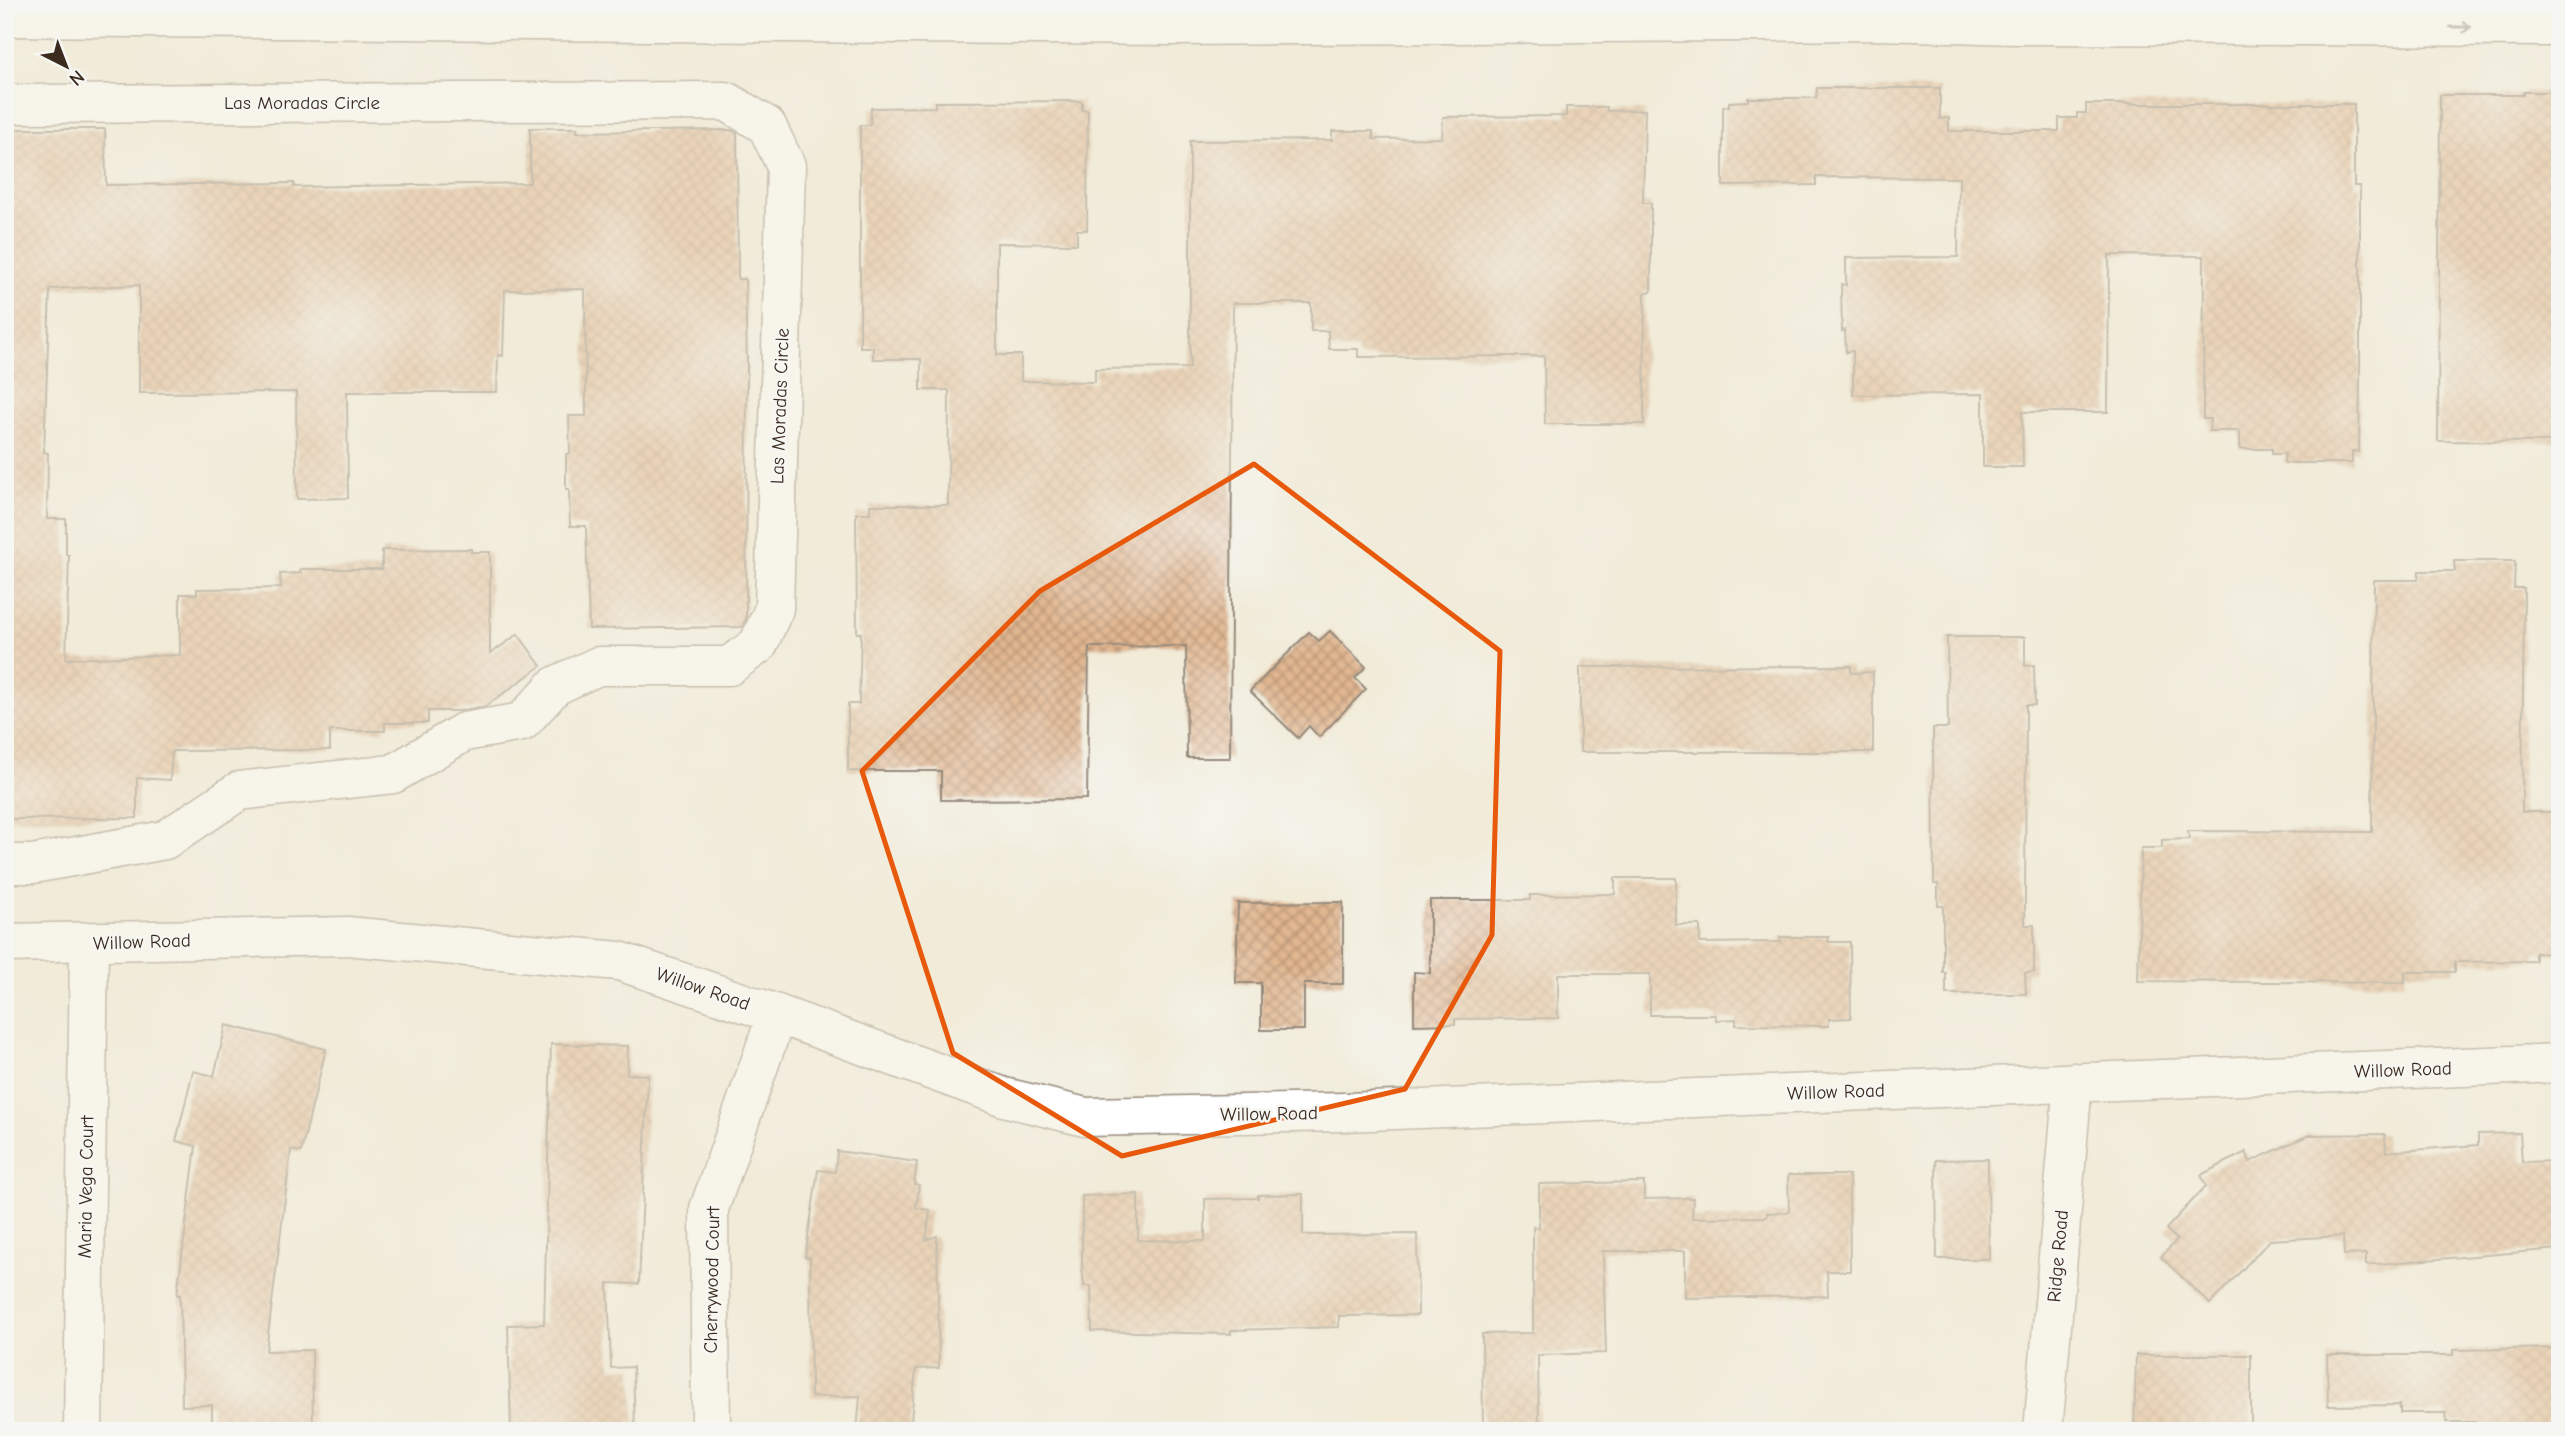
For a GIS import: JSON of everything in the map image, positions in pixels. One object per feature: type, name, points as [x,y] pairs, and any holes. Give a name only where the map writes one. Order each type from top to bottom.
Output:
[{"type":"street","points":[[5,17],[1173,12],[1568,21],[2348,16],[2560,27]]},
{"type":"street","name":"Las Moradas Circle","points":[[5,104],[726,102],[767,127],[786,166],[774,610],[758,645],[729,666],[598,666],[555,686],[522,722],[464,732],[393,774],[240,791],[166,840],[33,864],[5,863]]},
{"type":"street","name":"Willow Road","points":[[5,943],[347,936],[620,961],[777,1014],[1004,1097],[1085,1117],[1346,1112],[2560,1063]]},
{"type":"street","name":"Maria Vega Court","points":[[83,1431],[89,943]]},
{"type":"street","name":"Cherrywood Court","points":[[711,1431],[709,1209],[777,1014]]},
{"type":"street","name":"Ridge Road","points":[[2043,1431],[2073,1082]]},
{"type":"highlighted area","points":[[1254,464],[1500,651],[1492,935],[1405,1089],[1122,1156],[953,1053],[862,771],[1040,591]]},
{"type":"building","points":[[1817,88],[1940,88],[1940,119],[1949,118],[1949,131],[2059,131],[2059,118],[2077,118],[2077,113],[2086,113],[2086,104],[2354,104],[2354,186],[2360,186],[2360,375],[2359,452],[2352,451],[2352,463],[2284,463],[2285,454],[2272,454],[2272,449],[2240,449],[2240,431],[2209,431],[2210,419],[2203,419],[2204,256],[2109,255],[2108,412],[2022,412],[2023,467],[1983,467],[1983,394],[1853,395],[1853,351],[1846,352],[1845,330],[1842,331],[1841,284],[1846,285],[1846,258],[1958,257],[1959,178],[1816,177],[1816,185],[1723,186],[1723,106],[1729,106],[1729,102],[1748,101],[1748,98],[1816,98]]},
{"type":"building","points":[[2523,92],[2560,92],[2560,442],[2438,441],[2440,95],[2523,95]]},
{"type":"building","points":[[1082,101],[1082,110],[1088,110],[1087,230],[1077,230],[1077,244],[997,243],[997,355],[1021,355],[1021,381],[1095,382],[1095,369],[1190,368],[1190,141],[1332,140],[1332,131],[1373,131],[1373,139],[1442,138],[1443,117],[1566,116],[1566,107],[1607,107],[1607,111],[1645,110],[1643,203],[1651,203],[1651,292],[1645,292],[1644,424],[1545,424],[1544,356],[1358,357],[1358,349],[1329,349],[1328,331],[1311,331],[1311,303],[1233,303],[1230,758],[1187,758],[1186,646],[1089,647],[1087,799],[941,800],[941,771],[848,771],[848,704],[859,704],[861,633],[857,633],[856,513],[870,513],[870,505],[948,505],[949,390],[921,390],[921,359],[873,359],[873,347],[860,347],[860,125],[870,125],[871,108],[935,107],[935,102]]},
{"type":"building","points":[[530,128],[577,128],[577,132],[731,130],[737,133],[738,279],[745,279],[747,362],[746,619],[742,627],[589,629],[586,526],[570,526],[569,489],[566,489],[566,454],[570,453],[569,416],[586,416],[585,289],[505,290],[503,356],[498,355],[497,392],[347,392],[348,498],[297,499],[296,392],[139,393],[139,285],[50,289],[44,452],[48,453],[47,519],[66,519],[66,555],[69,555],[66,659],[180,655],[180,594],[197,594],[197,589],[281,588],[280,574],[301,573],[300,569],[382,569],[382,550],[471,549],[471,552],[490,552],[490,654],[518,634],[541,666],[486,706],[458,711],[428,711],[428,723],[385,723],[385,731],[330,731],[330,750],[172,751],[170,780],[137,778],[137,818],[5,819],[5,129],[105,129],[106,185],[294,183],[294,187],[530,183]]},
{"type":"building","points":[[2454,561],[2515,561],[2514,588],[2524,588],[2522,812],[2560,812],[2560,954],[2535,953],[2535,961],[2455,962],[2455,972],[2405,972],[2405,983],[2138,981],[2141,848],[2162,848],[2162,840],[2189,839],[2188,831],[2372,832],[2374,580],[2418,580],[2419,571],[2455,571]]},
{"type":"building","points":[[1330,631],[1366,667],[1355,678],[1366,689],[1319,737],[1309,726],[1298,738],[1250,691],[1309,632],[1319,641]]},
{"type":"building","points":[[1947,637],[2025,637],[2025,666],[2034,665],[2035,705],[2026,705],[2025,925],[2034,925],[2034,972],[2025,973],[2026,994],[1946,994],[1946,973],[1943,973],[1943,906],[1938,906],[1938,884],[1934,884],[1933,728],[1948,728]]},
{"type":"building","points":[[1851,666],[1851,673],[1873,672],[1873,752],[1580,752],[1580,667]]},
{"type":"building","points":[[1615,878],[1676,878],[1676,925],[1700,925],[1700,943],[1781,942],[1780,937],[1829,937],[1828,942],[1850,942],[1851,1018],[1829,1019],[1829,1026],[1736,1025],[1736,1019],[1716,1020],[1716,1015],[1650,1015],[1650,974],[1558,974],[1558,1018],[1455,1019],[1455,1024],[1414,1025],[1414,972],[1430,973],[1430,900],[1530,900],[1530,895],[1615,894]]},
{"type":"building","points":[[1343,902],[1343,984],[1304,984],[1304,1030],[1261,1030],[1261,983],[1236,983],[1238,903]]},
{"type":"building","points":[[226,1025],[326,1049],[301,1152],[291,1150],[266,1351],[312,1350],[313,1431],[212,1431],[212,1405],[182,1406],[180,1295],[177,1295],[196,1146],[176,1141],[193,1071],[214,1076]]},
{"type":"building","points":[[551,1044],[628,1046],[627,1074],[648,1075],[639,1284],[608,1283],[611,1368],[633,1367],[635,1431],[581,1431],[581,1426],[511,1429],[508,1325],[544,1324]]},
{"type":"building","points":[[2520,1133],[2522,1162],[2560,1161],[2560,1249],[2366,1265],[2366,1254],[2344,1255],[2343,1236],[2270,1240],[2210,1304],[2161,1257],[2177,1240],[2166,1229],[2206,1186],[2201,1175],[2246,1152],[2250,1162],[2309,1135],[2385,1134],[2386,1152],[2478,1145],[2478,1134]]},
{"type":"building","points":[[837,1151],[917,1162],[914,1184],[919,1185],[916,1208],[930,1210],[926,1240],[937,1236],[939,1368],[916,1369],[910,1431],[857,1431],[860,1396],[811,1397],[810,1257],[805,1257],[818,1170],[835,1172]]},
{"type":"building","points":[[1988,1159],[1989,1259],[1937,1259],[1936,1160]]},
{"type":"building","points":[[1788,1175],[1849,1175],[1850,1271],[1827,1271],[1828,1296],[1685,1298],[1685,1251],[1603,1251],[1606,1353],[1538,1355],[1539,1431],[1483,1431],[1482,1334],[1533,1333],[1533,1227],[1539,1228],[1539,1184],[1644,1182],[1644,1199],[1693,1198],[1692,1218],[1767,1217],[1767,1213],[1789,1212]]},
{"type":"building","points":[[1138,1194],[1138,1240],[1205,1241],[1205,1199],[1303,1194],[1303,1235],[1417,1234],[1418,1315],[1339,1316],[1339,1327],[1231,1330],[1231,1334],[1092,1331],[1091,1286],[1084,1286],[1082,1267],[1082,1196]]},
{"type":"building","points":[[2560,1348],[2560,1431],[2475,1431],[2475,1422],[2447,1422],[2446,1413],[2400,1413],[2400,1405],[2328,1406],[2327,1355],[2453,1355],[2453,1350]]},
{"type":"building","points":[[2136,1355],[2251,1355],[2251,1431],[2134,1431]]}]
